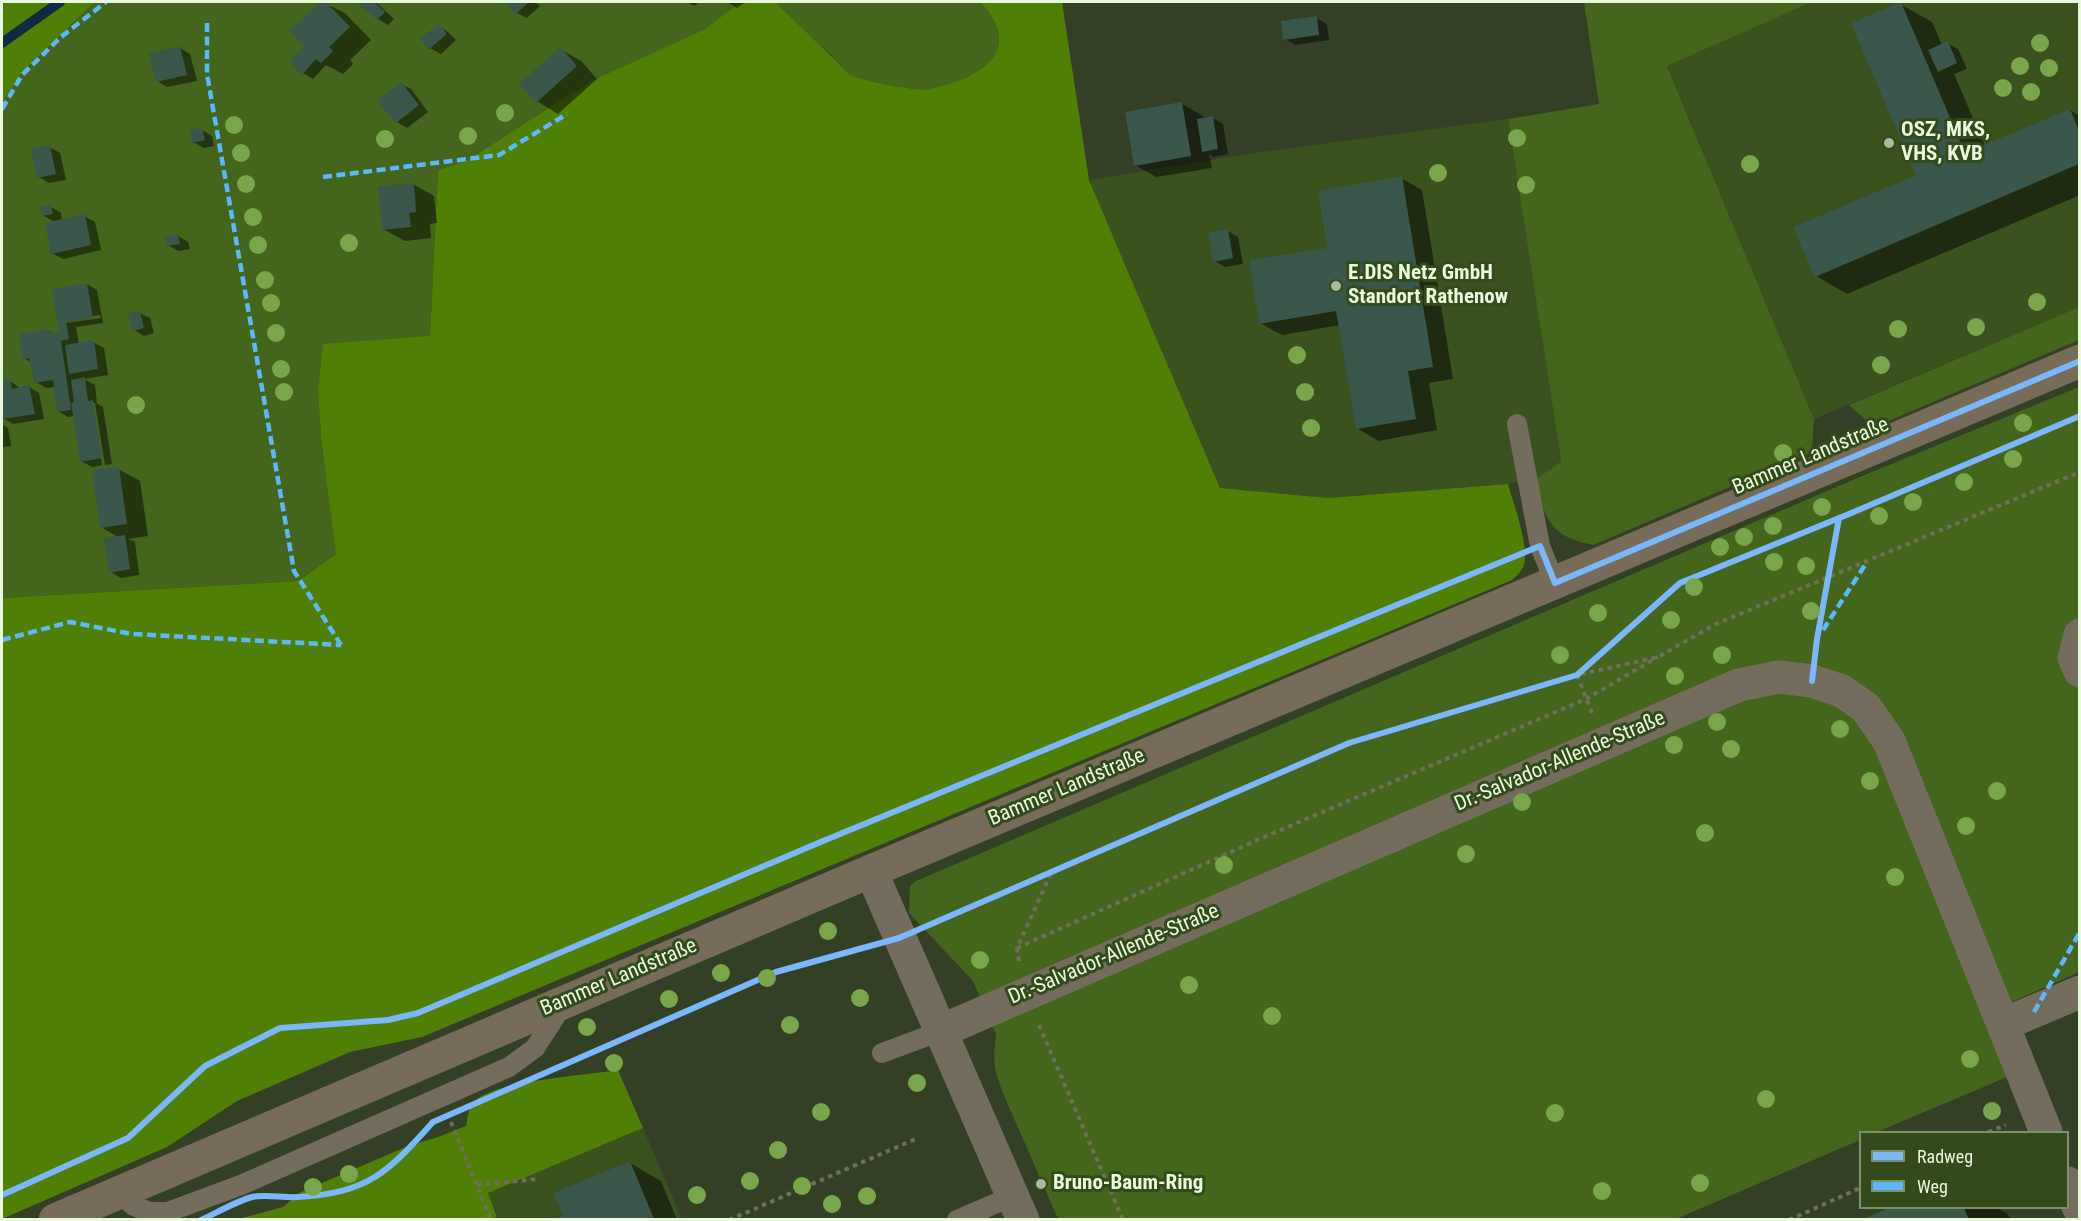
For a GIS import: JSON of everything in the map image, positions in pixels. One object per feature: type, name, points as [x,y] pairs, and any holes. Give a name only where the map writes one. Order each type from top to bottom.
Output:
[{"type":"main road","name":"Bammer Landstraße","points":[[55,1220],[567,999],[2079,361]]},
{"type":"street","points":[[2079,635],[2074,658],[2079,671]]},
{"type":"street","name":"Dr.-Salvador-Allende-Straße","points":[[940,1031],[1739,685],[1779,677],[1812,681],[1842,691],[1866,708],[1889,741],[2046,1131]]},
{"type":"street","points":[[871,871],[1018,1208]]},
{"type":"street","points":[[2004,1024],[2079,992]]},
{"type":"street","points":[[2069,1188],[2079,1211]]},
{"type":"lane","points":[[1517,424],[1540,546],[1555,583]]},
{"type":"lane","points":[[882,1053],[940,1031]]},
{"type":"lane","points":[[957,1220],[1018,1208]]},
{"type":"path","points":[[1017,948],[1263,838],[1586,699],[1716,624],[2079,472]]},
{"type":"path","points":[[1566,678],[1658,657]]},
{"type":"path","points":[[1577,675],[1586,667]]},
{"type":"path","points":[[1042,875],[1063,866]]},
{"type":"path","points":[[1052,871],[1017,948],[1025,994],[1124,1220]]},
{"type":"path","points":[[448,1115],[491,1220]]},
{"type":"path","points":[[729,1220],[918,1138]]},
{"type":"path","points":[[477,1185],[537,1179]]},
{"type":"path","points":[[1789,1220],[1859,1188]]},
{"type":"shaded area","points":[[95,2],[740,2],[705,29],[591,81],[466,161],[438,170],[430,337],[318,392],[321,437],[337,553],[298,581],[2,598],[2,102],[24,70]]},
{"type":"shaded area","points":[[775,2],[980,2],[994,20],[999,35],[997,49],[990,61],[978,71],[946,85],[921,89],[877,83],[848,73]]},
{"type":"shaded area","points":[[1584,2],[1812,2],[1667,66],[1814,419],[1812,452],[1593,545],[1567,537],[1552,524],[1546,516],[1537,479],[1561,461],[1508,119],[1599,104]]},
{"type":"shaded area","name":"OSZ, MKS, VHS, KVB","points":[[1812,2],[2079,2],[2079,307],[1814,419],[1667,65]]},
{"type":"shaded area","points":[[1508,119],[1561,461],[1537,479],[1508,484],[1328,498],[1220,488],[1089,180],[1254,153]]},
{"type":"shaded area","points":[[2079,307],[2079,340],[1874,427],[1849,405]]},
{"type":"shaded area","points":[[2079,387],[2079,972],[1983,1015],[2007,1077],[1879,1131],[1859,1131],[1859,1140],[1676,1219],[1058,1219],[1002,1091],[995,1069],[996,1034],[973,981],[909,913],[910,886],[916,881],[1862,476]]},
{"type":"shaded area","points":[[643,1128],[682,1219],[499,1219],[488,1193]]},
{"type":"green space","points":[[2,2],[95,2],[24,70],[2,102]]},
{"type":"green space","points":[[740,2],[775,2],[851,75],[889,85],[928,89],[963,79],[990,61],[997,49],[999,35],[994,20],[980,2],[1062,2],[1089,180],[1220,488],[1328,498],[1508,484],[1523,536],[1525,556],[1522,569],[1512,580],[422,1037],[350,1052],[237,1101],[167,1147],[2,1219],[2,598],[298,581],[336,554],[321,437],[318,392],[323,344],[430,336],[438,170],[466,161],[591,81],[705,29]]},
{"type":"green space","points":[[618,1070],[643,1128],[488,1193],[497,1217],[491,1219],[239,1219],[283,1207],[301,1192],[408,1146],[466,1126],[471,1105],[487,1093],[522,1083]]},
{"type":"building","points":[[320,2],[326,2],[350,27],[329,47],[333,51],[321,63],[316,59],[302,75],[290,61],[304,46],[289,31]]},
{"type":"building","points":[[363,2],[374,2],[385,12],[377,20],[360,5]]},
{"type":"building","points":[[505,2],[529,2],[516,14]]},
{"type":"building","points":[[1901,2],[1965,153],[2070,109],[2079,131],[2079,164],[1815,277],[1793,227],[1916,175],[1851,23]]},
{"type":"building","points":[[1317,16],[1319,35],[1283,40],[1281,21]]},
{"type":"building","points":[[438,24],[447,34],[429,49],[420,39]]},
{"type":"building","points":[[1948,41],[1957,63],[1938,72],[1928,50]]},
{"type":"building","points":[[180,46],[187,75],[156,82],[149,53]]},
{"type":"building","points":[[560,47],[577,66],[536,103],[519,84]]},
{"type":"building","points":[[401,82],[419,105],[396,123],[377,100]]},
{"type":"building","points":[[1182,102],[1191,156],[1134,166],[1125,112]]},
{"type":"building","points":[[1213,116],[1218,149],[1202,152],[1197,119]]},
{"type":"building","points":[[202,128],[205,140],[192,143],[190,130]]},
{"type":"building","points":[[50,145],[56,174],[37,178],[31,149]]},
{"type":"building","name":"E.DIS Netz GmbH Standort Rathenow","points":[[1402,176],[1433,367],[1408,371],[1416,419],[1356,429],[1336,311],[1259,324],[1249,260],[1327,248],[1318,191]]},
{"type":"building","points":[[414,183],[416,212],[409,213],[411,227],[382,230],[378,187]]},
{"type":"building","points":[[51,205],[53,214],[42,216],[41,207]]},
{"type":"building","points":[[85,214],[91,245],[51,254],[45,223]]},
{"type":"building","points":[[1228,229],[1233,258],[1213,262],[1208,233]]},
{"type":"building","points":[[178,234],[180,244],[167,246],[165,237]]},
{"type":"building","points":[[87,283],[93,318],[66,322],[69,339],[61,341],[71,410],[57,412],[53,380],[34,383],[29,358],[22,359],[19,334],[50,329],[50,333],[59,332],[52,289]]},
{"type":"building","points":[[140,311],[144,328],[133,331],[128,314]]},
{"type":"building","points":[[94,340],[98,369],[69,374],[65,345]]},
{"type":"building","points":[[85,377],[88,401],[93,400],[102,458],[80,462],[71,403],[74,402],[71,380]]},
{"type":"building","points":[[10,379],[12,389],[29,385],[35,414],[2,419],[2,381]]},
{"type":"building","points":[[119,467],[127,524],[100,528],[92,471]]},
{"type":"building","points":[[125,535],[130,569],[109,573],[104,538]]},
{"type":"building","points":[[630,1161],[654,1219],[553,1219],[563,1215],[553,1193]]},
{"type":"building","points":[[1887,1209],[1964,1209],[1969,1220],[1861,1220]]},
{"type":"waterway","points":[[2,43],[60,2]]},
{"type":"marked path","points":[[2,109],[22,75],[61,37],[106,2]]},
{"type":"marked path","points":[[207,23],[207,74],[294,571],[341,645]]},
{"type":"marked path","points":[[323,177],[499,155],[567,114]]},
{"type":"marked path","points":[[1823,630],[1867,562]]},
{"type":"marked path","points":[[2,640],[70,622],[132,634],[341,645]]},
{"type":"marked path","points":[[2034,1012],[2080,932]]},
{"type":"cycle path","points":[[2,1195],[128,1138],[205,1066],[280,1028],[388,1020],[418,1013],[823,841],[1540,546],[1555,583],[2080,361]]},
{"type":"cycle path","points":[[201,1220],[252,1197],[322,1195],[360,1185],[389,1167],[433,1122],[776,972],[899,938],[1349,743],[1577,675],[1680,583],[2080,416]]},
{"type":"cycle path","points":[[1812,681],[1817,639],[1839,518]]},
{"type":"place","name":"OSZ, MKS, VHS, KVB","points":[[1889,143]]},
{"type":"place","name":"E.DIS Netz GmbH Standort Rathenow","points":[[1336,286]]},
{"type":"place","name":"Bruno-Baum-Ring","points":[[1041,1184]]}]
